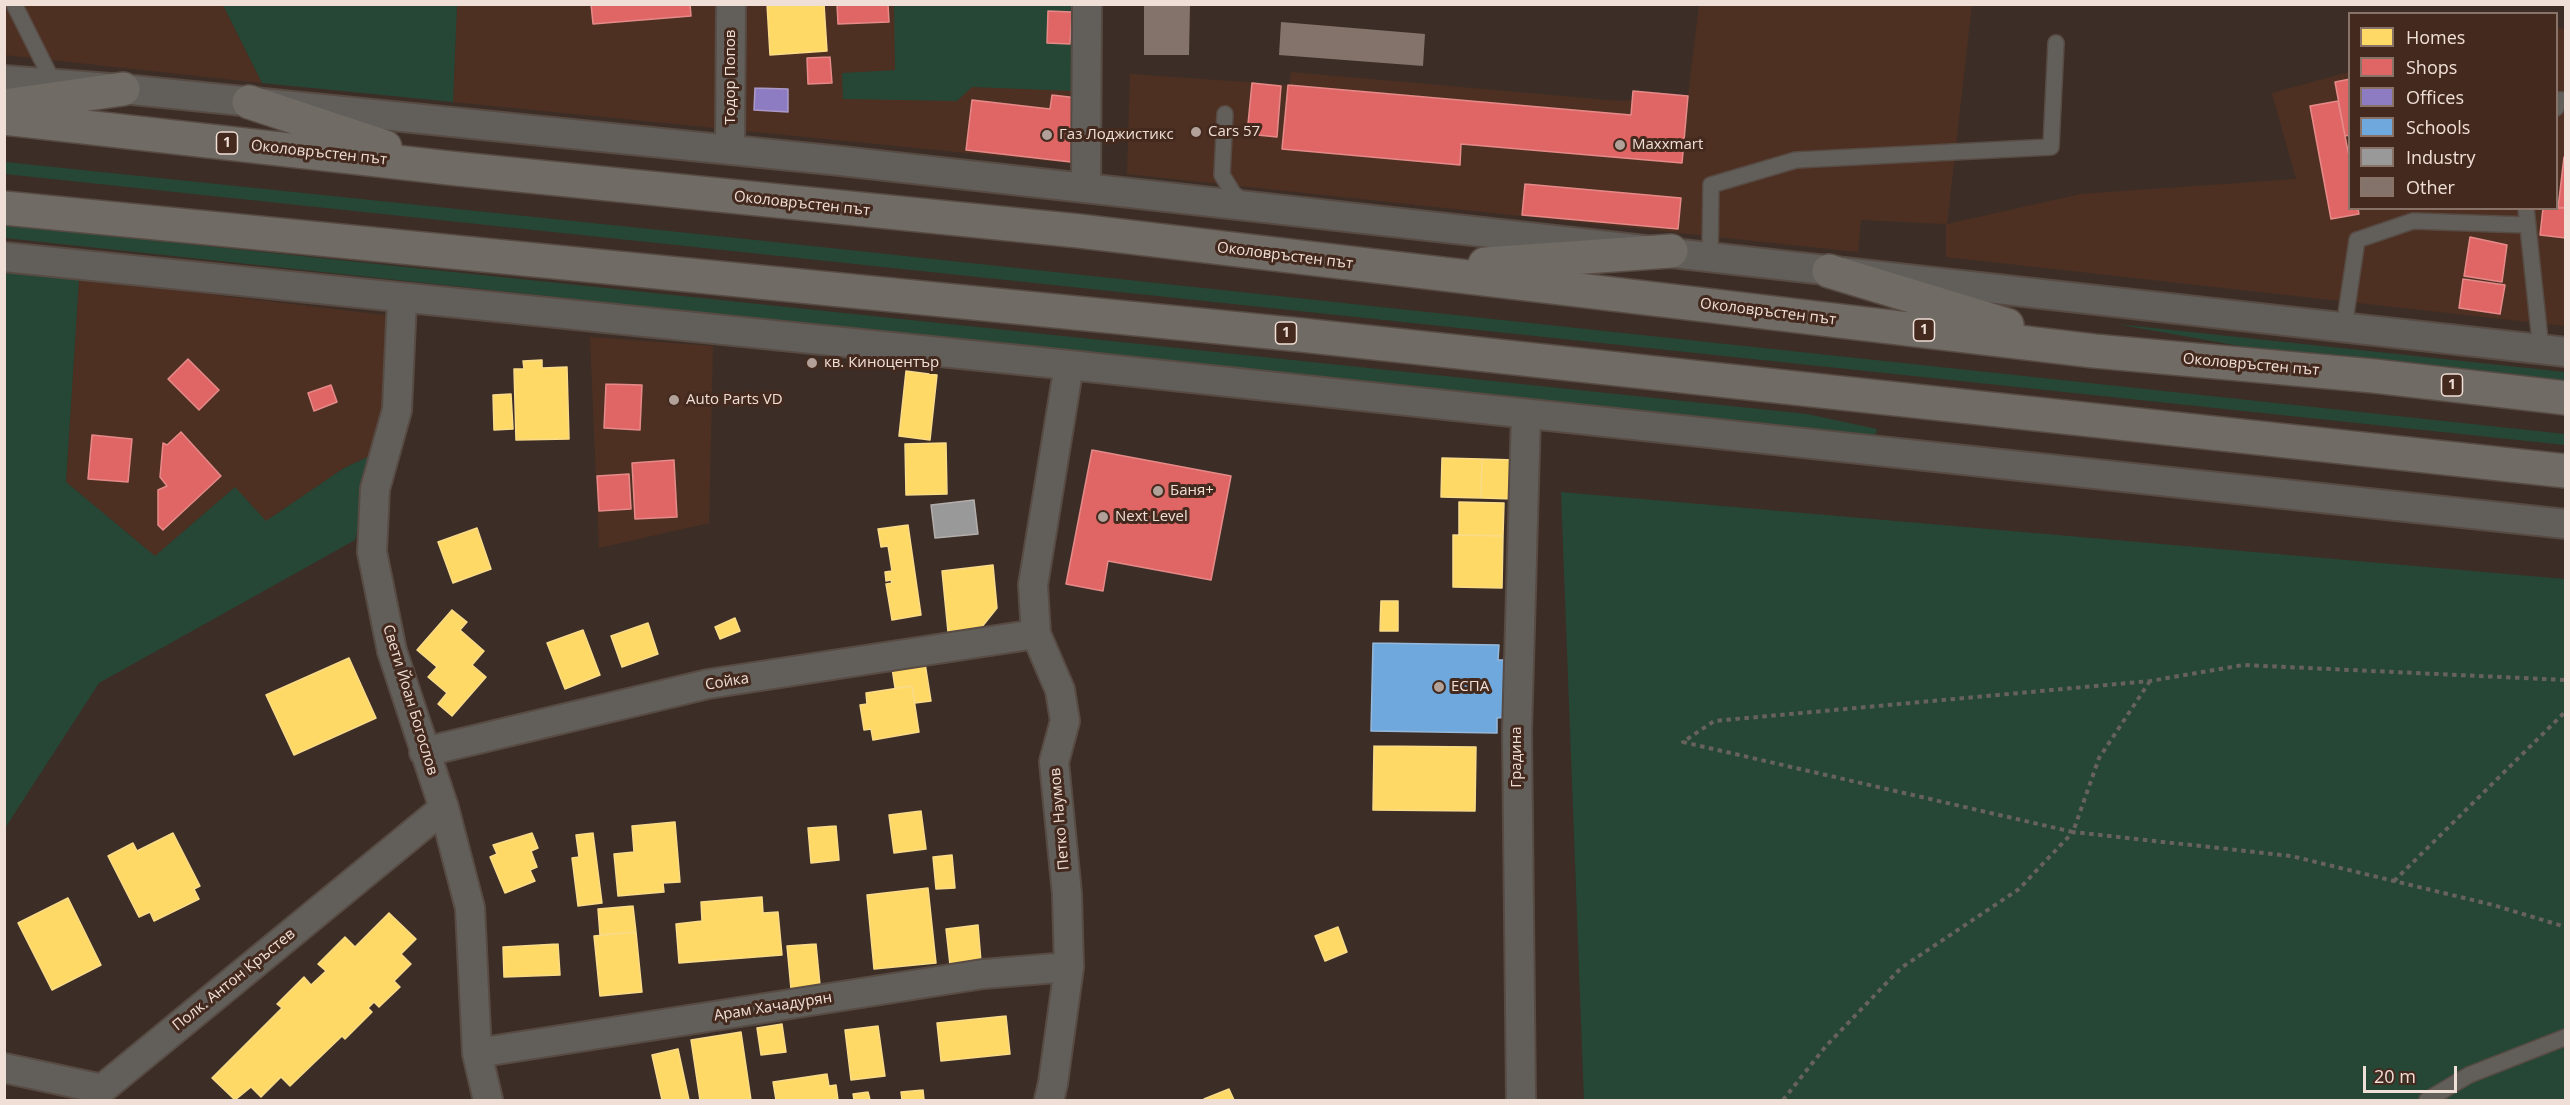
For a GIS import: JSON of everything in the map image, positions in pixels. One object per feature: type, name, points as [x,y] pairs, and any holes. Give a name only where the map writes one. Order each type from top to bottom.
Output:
[{"type":"highway","points":[[4,106],[123,89]]},
{"type":"highway","points":[[249,102],[449,168]]},
{"type":"highway","name":"Околовръстен път","points":[[4,118],[449,168],[1079,231],[2094,351],[2374,376],[2565,398]]},
{"type":"highway","name":"1","points":[[4,207],[1312,336],[2565,471]]},
{"type":"highway","points":[[1402,270],[1671,251]]},
{"type":"highway","points":[[1829,271],[2094,351]]},
{"type":"street","name":"Тодор Попов","points":[[730,150],[731,4]]},
{"type":"street","points":[[1086,188],[1087,4]]},
{"type":"street","points":[[4,80],[123,89],[730,150],[1671,251],[1829,271],[2553,351]]},
{"type":"street","points":[[4,257],[1069,365],[2565,524]]},
{"type":"street","name":"Свети Йоан Богослов","points":[[402,299],[397,410],[375,489],[372,552],[392,651],[444,808],[470,908],[477,1053],[488,1101]]},
{"type":"street","name":"Петко Наумов","points":[[1049,1101],[1069,967],[1067,894],[1054,762],[1065,721],[1060,690],[1036,634],[1034,585],[1069,365]]},
{"type":"street","name":"Градина","points":[[1521,1101],[1517,732],[1526,414]]},
{"type":"street","name":"Сойка","points":[[424,752],[708,684],[1036,634]]},
{"type":"street","name":"Полк. Антон Кръстев","points":[[4,1068],[101,1095],[444,808]]},
{"type":"street","name":"Арам Хачадурян","points":[[477,1053],[983,974],[1069,967]]},
{"type":"lane","points":[[14,4],[54,84]]},
{"type":"lane","points":[[1710,256],[1711,185],[1796,160],[2051,147],[2056,43]]},
{"type":"lane","points":[[1225,114],[1222,175],[1233,193],[1246,205]]},
{"type":"lane","points":[[2526,210],[2526,225],[2553,351]]},
{"type":"lane","points":[[2344,327],[2357,240],[2413,221],[2526,225]]},
{"type":"lane","points":[[2427,1101],[2469,1075],[2565,1037]]},
{"type":"path","points":[[2565,680],[2243,664],[2150,681],[1714,721],[1683,742],[2073,832],[2291,856],[2493,905],[2565,927]]},
{"type":"path","points":[[1783,1101],[1826,1046],[1901,968],[2019,889],[2073,832],[2099,758],[2150,681]]},
{"type":"path","points":[[2394,881],[2565,711]]},
{"type":"shaded area","points":[[1972,4],[1947,224],[2081,194],[2296,179],[2272,93],[2348,72],[2348,210],[2558,210],[2558,28],[2565,29],[2565,326],[1946,257],[1946,224],[1861,220],[1858,252],[1127,174],[1130,74],[1288,85],[1287,112],[1291,72],[1619,101],[1688,96],[1699,5]]},
{"type":"shaded area","points":[[4,5],[223,5],[262,83],[5,55]]},
{"type":"shaded area","points":[[457,5],[1087,5],[1088,165],[453,102]]},
{"type":"shaded area","points":[[79,279],[385,315],[387,411],[376,453],[344,468],[266,521],[235,487],[155,556],[66,482]]},
{"type":"shaded area","points":[[590,337],[713,346],[709,523],[599,548]]},
{"type":"green space","points":[[223,5],[457,5],[453,102],[262,83]]},
{"type":"green space","points":[[894,5],[1073,5],[1073,91],[972,87],[957,101],[843,99],[842,73],[895,70]]},
{"type":"green space","points":[[5,162],[2565,434],[2565,445],[5,174]]},
{"type":"green space","points":[[5,225],[1807,414],[1877,429],[1874,438],[5,238]]},
{"type":"green space","points":[[5,273],[79,279],[66,482],[155,556],[235,487],[266,521],[344,468],[376,453],[355,540],[99,683],[5,828]]},
{"type":"green space","points":[[2116,324],[2565,372],[2565,383],[2268,351]]},
{"type":"green space","points":[[1561,492],[2565,579],[2565,1100],[1584,1100]]},
{"type":"building: Homes","points":[[767,4],[824,4],[827,51],[770,55]]},
{"type":"building: Homes","points":[[542,360],[542,368],[567,367],[569,439],[516,440],[514,369],[524,369],[523,361]]},
{"type":"building: Homes","points":[[906,371],[937,375],[930,440],[899,436]]},
{"type":"building: Homes","points":[[511,394],[513,429],[494,430],[493,395]]},
{"type":"building: Homes","points":[[946,443],[947,494],[906,495],[905,444]]},
{"type":"building: Homes","points":[[1442,458],[1482,459],[1481,498],[1441,497]]},
{"type":"building: Homes","points":[[1482,459],[1515,460],[1514,499],[1481,498]]},
{"type":"building: Homes","points":[[1459,502],[1504,503],[1503,536],[1459,535]]},
{"type":"building: Homes","points":[[908,525],[921,615],[892,620],[886,584],[892,583],[891,580],[886,581],[885,572],[892,571],[888,546],[881,547],[878,529]]},
{"type":"building: Homes","points":[[477,528],[491,569],[453,583],[438,542]]},
{"type":"building: Homes","points":[[1453,535],[1503,536],[1502,588],[1453,587]]},
{"type":"building: Homes","points":[[993,565],[997,608],[981,628],[948,632],[942,571]]},
{"type":"building: Homes","points":[[1381,601],[1398,601],[1398,631],[1380,631]]},
{"type":"building: Homes","points":[[452,610],[467,622],[460,630],[484,651],[472,665],[486,677],[452,716],[438,704],[447,693],[428,677],[437,667],[417,650]]},
{"type":"building: Homes","points":[[735,618],[740,631],[720,639],[715,627]]},
{"type":"building: Homes","points":[[648,623],[658,654],[622,667],[611,636]]},
{"type":"building: Homes","points":[[583,630],[600,675],[565,689],[547,643]]},
{"type":"building: Homes","points":[[349,658],[376,718],[294,755],[266,695]]},
{"type":"building: Homes","points":[[925,663],[931,701],[915,703],[912,686],[895,688],[892,668]]},
{"type":"building: Homes","points":[[912,686],[919,732],[873,740],[871,729],[864,730],[860,705],[867,704],[866,693]]},
{"type":"building: Homes","points":[[1374,746],[1476,747],[1475,811],[1373,810]]},
{"type":"building: Homes","points":[[921,811],[926,849],[894,853],[889,815]]},
{"type":"building: Homes","points":[[675,822],[680,882],[663,883],[664,892],[618,896],[614,854],[634,852],[632,826]]},
{"type":"building: Homes","points":[[836,826],[839,860],[811,863],[808,828]]},
{"type":"building: Homes","points":[[173,833],[200,886],[194,889],[199,899],[154,921],[150,912],[139,917],[108,856],[133,843],[137,851]]},
{"type":"building: Homes","points":[[532,833],[538,848],[531,851],[537,867],[530,870],[535,881],[505,893],[490,857],[497,854],[493,845]]},
{"type":"building: Homes","points":[[593,833],[602,903],[578,906],[572,858],[579,857],[576,835]]},
{"type":"building: Homes","points":[[952,855],[955,888],[936,889],[933,857]]},
{"type":"building: Homes","points":[[928,888],[936,963],[874,969],[867,895]]},
{"type":"building: Homes","points":[[762,897],[763,913],[778,912],[782,955],[679,963],[676,924],[702,921],[701,902]]},
{"type":"building: Homes","points":[[68,898],[101,965],[52,990],[18,923]]},
{"type":"building: Homes","points":[[633,906],[636,932],[600,935],[598,909]]},
{"type":"building: Homes","points":[[389,913],[416,939],[401,954],[411,964],[394,981],[400,987],[379,1007],[374,1002],[368,1008],[372,1012],[345,1039],[342,1036],[290,1086],[281,1077],[261,1097],[251,1087],[235,1100],[212,1078],[282,1008],[277,1004],[304,977],[311,985],[326,971],[318,964],[345,937],[355,947]]},
{"type":"building: Homes","points":[[978,925],[981,962],[950,965],[946,929]]},
{"type":"building: Homes","points":[[1338,927],[1347,952],[1325,961],[1315,936]]},
{"type":"building: Homes","points":[[636,932],[642,992],[600,996],[594,936]]},
{"type":"building: Homes","points":[[558,944],[560,975],[504,977],[503,947]]},
{"type":"building: Homes","points":[[816,944],[820,985],[791,989],[787,946]]},
{"type":"building: Homes","points":[[1006,1016],[1010,1054],[941,1061],[937,1023]]},
{"type":"building: Homes","points":[[782,1024],[786,1052],[761,1055],[757,1028]]},
{"type":"building: Homes","points":[[878,1026],[885,1076],[851,1080],[845,1030]]},
{"type":"building: Homes","points":[[741,1032],[751,1100],[700,1100],[691,1040]]},
{"type":"building: Homes","points":[[678,1049],[689,1100],[662,1100],[652,1055]]},
{"type":"building: Homes","points":[[827,1074],[829,1086],[836,1085],[838,1100],[776,1100],[773,1082]]},
{"type":"building: Homes","points":[[1229,1089],[1234,1100],[1204,1099]]},
{"type":"building: Homes","points":[[923,1090],[924,1100],[902,1100],[901,1092]]},
{"type":"building: Homes","points":[[868,1092],[870,1100],[854,1100],[853,1094]]},
{"type":"building: Shops","points":[[591,4],[690,4],[691,16],[593,24]]},
{"type":"building: Shops","points":[[837,4],[888,4],[889,22],[838,24]]},
{"type":"building: Shops","points":[[1048,11],[1072,12],[1070,44],[1047,43]]},
{"type":"building: Shops","points":[[830,57],[832,83],[808,84],[807,58]]},
{"type":"building: Shops","points":[[2348,79],[2348,135],[2345,136],[2335,82]]},
{"type":"building: Shops","points":[[1252,83],[1281,86],[1277,137],[1247,134]]},
{"type":"building: Shops","points":[[1288,85],[1631,115],[1633,91],[1688,96],[1682,163],[1461,144],[1460,165],[1282,149]]},
{"type":"building: Shops","points":[[1052,95],[1078,98],[1071,162],[966,150],[972,100],[1050,109]]},
{"type":"building: Shops","points":[[2338,101],[2348,151],[2348,210],[2358,210],[2359,214],[2331,219],[2310,106]]},
{"type":"building: Shops","points":[[2564,157],[2566,157],[2566,208],[2558,208]]},
{"type":"building: Shops","points":[[1525,184],[1681,198],[1678,229],[1522,215]]},
{"type":"building: Shops","points":[[2566,208],[2566,238],[2540,235],[2543,210]]},
{"type":"building: Shops","points":[[2470,237],[2507,245],[2502,282],[2464,276]]},
{"type":"building: Shops","points":[[2463,279],[2505,285],[2500,314],[2459,308]]},
{"type":"building: Shops","points":[[188,359],[219,390],[199,410],[168,379]]},
{"type":"building: Shops","points":[[606,384],[642,385],[640,430],[604,428]]},
{"type":"building: Shops","points":[[331,385],[337,402],[314,411],[308,393]]},
{"type":"building: Shops","points":[[181,432],[221,476],[163,530],[158,525],[158,490],[167,486],[160,477],[163,443],[167,445]]},
{"type":"building: Shops","points":[[92,435],[132,439],[128,482],[88,479]]},
{"type":"building: Shops","points":[[1092,450],[1231,476],[1211,580],[1108,561],[1103,591],[1066,584]]},
{"type":"building: Shops","points":[[674,460],[677,517],[635,519],[632,463]]},
{"type":"building: Shops","points":[[629,474],[631,509],[599,511],[597,476]]},
{"type":"building: Offices","points":[[755,88],[788,89],[788,112],[754,110]]},
{"type":"building: Schools","points":[[1373,643],[1499,645],[1498,660],[1510,660],[1509,717],[1497,718],[1497,733],[1371,731]]},
{"type":"building: Industry","points":[[974,500],[978,534],[935,538],[931,505]]},
{"type":"building: Other","points":[[1144,4],[1190,4],[1189,55],[1144,55]]},
{"type":"building: Other","points":[[1281,22],[1425,34],[1423,66],[1279,55]]},
{"type":"place","name":"Cars 57","points":[[1196,132]]},
{"type":"place","name":"Газ Лоджистикс","points":[[1047,135]]},
{"type":"place","name":"Maxxmart","points":[[1620,145]]},
{"type":"place","name":"кв. Киноцентър","points":[[812,363]]},
{"type":"place","name":"Auto Parts VD","points":[[674,400]]},
{"type":"place","name":"Баня+","points":[[1158,491]]},
{"type":"place","name":"Next Level","points":[[1103,517]]},
{"type":"place","name":"ЕСПА","points":[[1439,687]]}]
